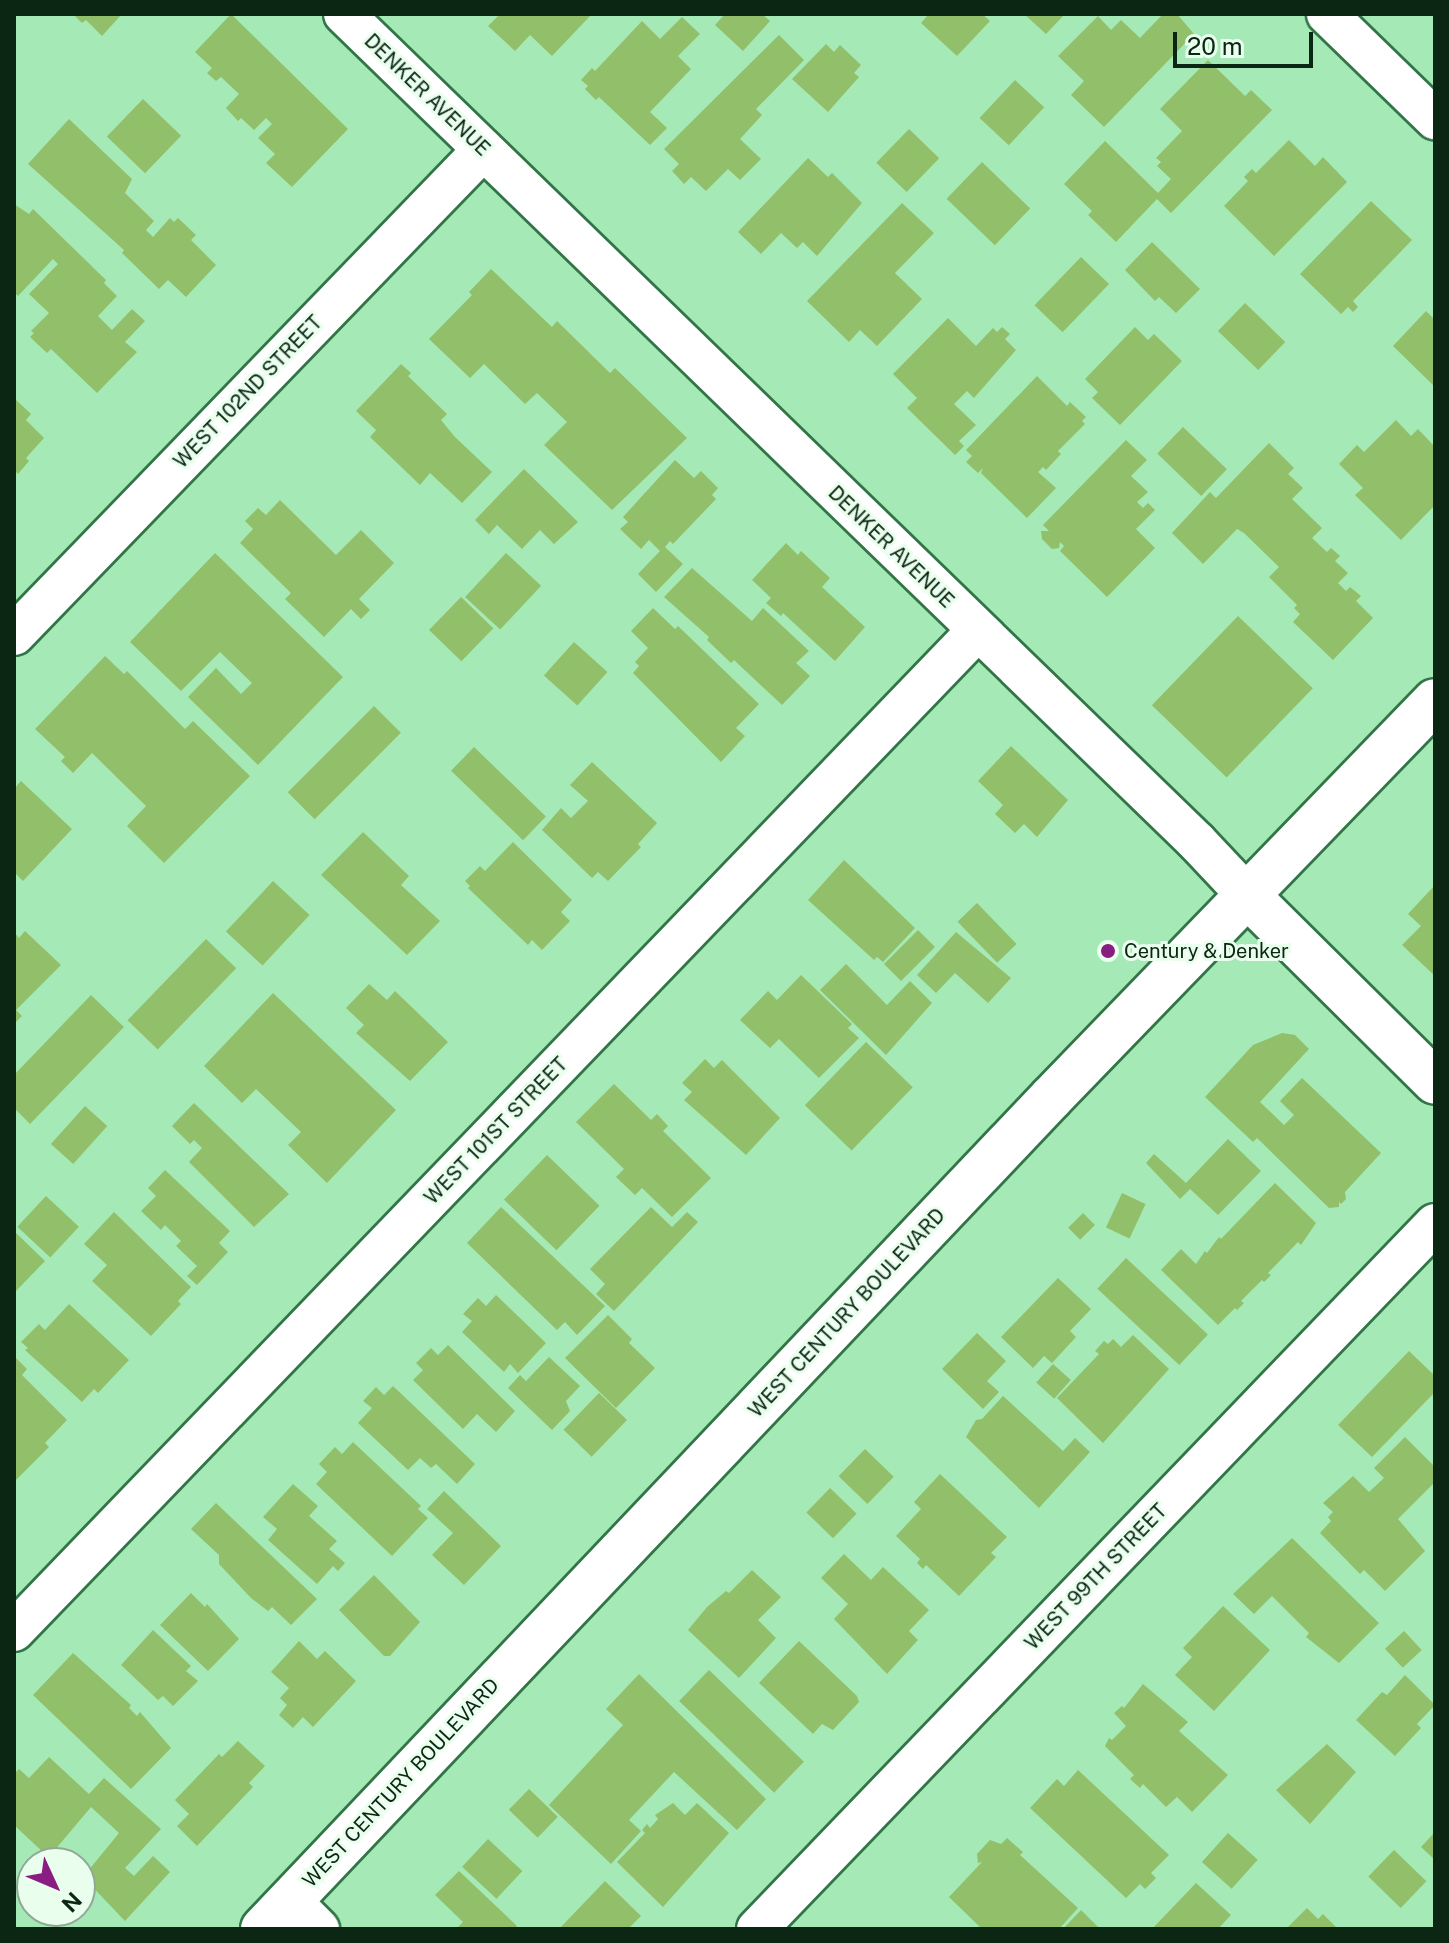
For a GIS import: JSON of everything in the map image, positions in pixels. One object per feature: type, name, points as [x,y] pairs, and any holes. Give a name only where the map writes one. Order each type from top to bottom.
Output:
[{"type":"main road","name":"WEST CENTURY BOULEVARD","points":[[291,1919],[1247,895],[1435,701]]},
{"type":"main road","name":"DENKER AVENUE","points":[[1247,895],[1435,1082]]},
{"type":"street","name":"DENKER AVENUE","points":[[344,14],[1197,842],[1247,895]]},
{"type":"street","points":[[1327,14],[1435,119]]},
{"type":"street","name":"WEST 102ND STREET","points":[[14,635],[483,150]]},
{"type":"street","name":"WEST 101ST STREET","points":[[14,1631],[977,631]]},
{"type":"street","name":"WEST 99TH STREET","points":[[757,1929],[1435,1224]]},
{"type":"building","points":[[73,14],[122,14],[102,36],[86,20],[82,23]]},
{"type":"building","points":[[231,14],[348,129],[292,187],[266,163],[275,154],[258,138],[272,124],[266,118],[254,130],[241,118],[238,121],[226,108],[239,94],[221,77],[216,81],[207,73],[212,68],[195,52]]},
{"type":"building","points":[[500,14],[592,14],[552,56],[530,35],[515,51],[488,26]]},
{"type":"building","points":[[725,14],[762,14],[770,21],[743,51],[715,25]]},
{"type":"building","points":[[929,14],[982,14],[990,21],[957,56],[921,23]]},
{"type":"building","points":[[1024,14],[1065,14],[1046,34]]},
{"type":"building","points":[[1163,14],[1178,15],[1194,34],[1104,127],[1071,95],[1084,81],[1058,56],[1098,16],[1111,30],[1121,20],[1140,38]]},
{"type":"building","points":[[682,17],[700,34],[678,56],[691,69],[650,112],[667,128],[650,145],[599,97],[596,100],[581,80],[592,68],[595,71],[642,21],[660,39]]},
{"type":"building","points":[[779,35],[804,60],[756,109],[762,115],[740,139],[761,159],[740,180],[728,169],[706,191],[691,177],[684,184],[672,171],[679,164],[664,149]]},
{"type":"building","points":[[826,44],[834,52],[840,45],[861,65],[854,73],[859,77],[828,112],[792,79]]},
{"type":"building","points":[[1208,60],[1245,96],[1251,90],[1272,110],[1171,213],[1157,199],[1116,242],[1088,215],[1092,211],[1064,184],[1105,141],[1158,193],[1171,179],[1157,166],[1161,162],[1156,158],[1182,131],[1160,109]]},
{"type":"building","points":[[1015,80],[1044,107],[1009,145],[980,118]]},
{"type":"building","points":[[143,99],[181,136],[145,173],[107,136]]},
{"type":"building","points":[[69,119],[132,179],[125,193],[154,221],[146,230],[153,237],[170,218],[174,222],[178,218],[196,235],[191,240],[216,265],[186,297],[168,280],[159,289],[122,253],[124,250],[28,164]]},
{"type":"building","points":[[909,129],[939,158],[907,192],[876,163]]},
{"type":"building","points":[[1289,140],[1315,166],[1323,157],[1347,182],[1274,256],[1224,206],[1248,181],[1244,177],[1252,169],[1256,173]]},
{"type":"building","points":[[808,158],[828,177],[832,173],[862,203],[817,256],[803,242],[797,248],[781,233],[761,254],[738,232]]},
{"type":"building","points":[[982,162],[1030,209],[995,245],[947,199]]},
{"type":"building","points":[[1371,201],[1412,240],[1353,301],[1358,307],[1353,312],[1348,307],[1341,314],[1300,274]]},
{"type":"building","points":[[902,203],[934,233],[895,273],[922,299],[877,346],[860,330],[849,342],[807,301]]},
{"type":"building","points":[[14,204],[29,214],[33,209],[106,280],[104,283],[117,296],[98,316],[112,330],[132,309],[145,321],[125,342],[137,352],[97,393],[51,349],[47,353],[30,337],[34,333],[31,331],[49,313],[29,294],[58,264],[53,259],[18,296],[14,292]]},
{"type":"building","points":[[1152,242],[1200,289],[1176,313],[1159,297],[1155,301],[1125,270]]},
{"type":"building","points":[[1081,257],[1109,284],[1063,332],[1034,305]]},
{"type":"building","points":[[491,269],[552,327],[557,321],[610,373],[615,368],[687,438],[612,510],[544,445],[567,422],[537,393],[525,404],[484,364],[470,378],[429,339],[472,295],[469,292]]},
{"type":"building","points":[[1245,303],[1285,342],[1258,370],[1218,331]]},
{"type":"building","points":[[1426,311],[1435,320],[1435,387],[1393,346]]},
{"type":"building","points":[[948,318],[976,346],[993,328],[997,332],[1002,327],[1010,334],[1005,339],[1016,350],[974,398],[967,391],[954,404],[976,425],[959,441],[964,446],[955,455],[907,408],[917,398],[893,374]]},
{"type":"building","points":[[1135,327],[1148,340],[1154,334],[1182,361],[1120,425],[1092,398],[1098,392],[1085,379]]},
{"type":"building","points":[[401,364],[411,373],[408,376],[447,414],[441,420],[455,437],[492,472],[462,503],[430,473],[420,485],[370,437],[376,430],[356,411]]},
{"type":"building","points":[[1037,376],[1067,406],[1070,402],[1086,417],[1082,421],[1085,424],[1058,451],[1061,454],[1046,470],[1043,467],[1038,472],[1056,488],[1027,518],[981,473],[983,468],[978,473],[966,462],[972,456],[966,450]]},
{"type":"building","points":[[14,398],[31,414],[26,420],[44,438],[26,458],[29,461],[18,474],[14,470]]},
{"type":"building","points":[[1396,420],[1411,436],[1418,429],[1435,447],[1435,505],[1401,540],[1355,495],[1363,488],[1339,464],[1357,445],[1364,452]]},
{"type":"building","points":[[1183,427],[1227,469],[1201,496],[1157,454]]},
{"type":"building","points":[[1126,440],[1147,460],[1131,476],[1148,492],[1137,502],[1143,508],[1148,503],[1155,510],[1136,529],[1155,548],[1107,597],[1060,551],[1064,546],[1060,542],[1059,548],[1052,549],[1042,539],[1041,531],[1049,531],[1043,525]]},
{"type":"building","points":[[1269,443],[1294,468],[1288,474],[1303,488],[1292,499],[1322,528],[1312,538],[1327,552],[1331,548],[1340,556],[1335,561],[1348,573],[1338,583],[1346,591],[1350,587],[1361,596],[1356,601],[1373,618],[1333,660],[1293,622],[1300,614],[1294,608],[1297,605],[1269,577],[1279,567],[1244,533],[1237,529],[1203,564],[1172,533],[1210,492],[1216,498]]},
{"type":"building","points":[[675,460],[694,478],[701,471],[718,488],[712,495],[716,499],[673,544],[670,541],[665,547],[683,564],[656,592],[638,574],[660,551],[649,540],[641,549],[620,529],[628,522],[623,517]]},
{"type":"building","points":[[524,469],[578,522],[554,544],[540,530],[522,549],[497,525],[489,534],[475,520]]},
{"type":"building","points":[[280,500],[336,555],[361,530],[394,563],[359,599],[370,610],[361,619],[351,609],[324,637],[285,599],[291,593],[240,543],[253,529],[245,521],[258,508],[266,515]]},
{"type":"building","points":[[786,543],[798,555],[801,551],[830,578],[822,587],[865,627],[835,661],[783,613],[781,616],[766,603],[771,598],[752,580]]},
{"type":"building","points":[[215,553],[343,677],[258,765],[188,697],[216,668],[241,694],[252,683],[220,652],[181,691],[130,642]]},
{"type":"building","points":[[506,553],[541,586],[500,630],[465,597]]},
{"type":"building","points":[[692,568],[752,621],[763,608],[809,651],[796,663],[810,676],[782,705],[734,660],[731,663],[707,640],[709,637],[664,597]]},
{"type":"building","points":[[461,597],[493,628],[461,661],[429,630]]},
{"type":"building","points":[[653,608],[675,629],[678,626],[759,704],[736,728],[745,736],[721,762],[633,673],[639,666],[635,662],[648,648],[631,631]]},
{"type":"building","points":[[1238,616],[1313,688],[1227,777],[1152,705]]},
{"type":"building","points":[[574,642],[607,672],[577,706],[544,675]]},
{"type":"building","points":[[105,656],[124,674],[127,671],[185,729],[193,721],[250,776],[164,863],[127,826],[146,806],[92,753],[73,773],[61,761],[65,757],[35,729]]},
{"type":"building","points":[[374,706],[401,733],[315,819],[288,792]]},
{"type":"building","points":[[1011,746],[1068,800],[1037,837],[1024,824],[1015,833],[995,814],[1003,805],[978,781]]},
{"type":"building","points":[[474,747],[546,816],[523,840],[451,771]]},
{"type":"building","points":[[592,762],[657,823],[638,844],[641,847],[608,881],[598,872],[592,878],[542,830],[561,808],[571,818],[588,801],[570,785]]},
{"type":"building","points":[[21,781],[72,829],[23,881],[14,872],[14,789]]},
{"type":"building","points":[[363,832],[409,876],[401,885],[440,921],[407,955],[321,875]]},
{"type":"building","points":[[513,842],[572,900],[561,912],[570,921],[542,950],[532,940],[528,945],[468,888],[470,886],[465,881],[480,866],[485,871]]},
{"type":"building","points":[[844,860],[915,928],[883,962],[877,957],[874,960],[808,900]]},
{"type":"building","points":[[273,881],[310,915],[263,966],[226,931]]},
{"type":"building","points":[[1435,885],[1435,976],[1402,945],[1421,926],[1408,914]]},
{"type":"building","points":[[977,903],[1017,944],[997,963],[958,922]]},
{"type":"building","points":[[918,930],[935,947],[901,981],[884,964]]},
{"type":"building","points":[[25,931],[61,965],[16,1010],[22,1016],[14,1024],[14,932],[19,938]]},
{"type":"building","points":[[956,932],[1011,978],[988,1003],[955,973],[936,993],[917,975]]},
{"type":"building","points":[[206,939],[236,968],[158,1049],[128,1020]]},
{"type":"building","points":[[846,964],[887,1005],[910,981],[932,1003],[886,1055],[820,990]]},
{"type":"building","points":[[801,975],[852,1024],[848,1028],[859,1038],[819,1078],[779,1039],[770,1048],[740,1020],[768,991],[777,1000]]},
{"type":"building","points":[[369,984],[387,1000],[395,991],[448,1042],[410,1081],[356,1033],[364,1025],[346,1008]]},
{"type":"building","points":[[273,993],[396,1110],[327,1183],[288,1145],[301,1132],[256,1089],[242,1103],[204,1066]]},
{"type":"building","points":[[91,995],[124,1027],[30,1124],[14,1108],[14,1075]]},
{"type":"building","points":[[1282,1033],[1295,1035],[1309,1049],[1260,1102],[1284,1125],[1294,1115],[1280,1101],[1302,1078],[1381,1153],[1345,1192],[1346,1199],[1341,1204],[1339,1202],[1339,1207],[1329,1208],[1257,1138],[1253,1142],[1205,1097],[1253,1045]]},
{"type":"building","points":[[866,1042],[913,1087],[852,1150],[805,1105]]},
{"type":"building","points":[[705,1059],[714,1068],[722,1060],[780,1118],[746,1155],[684,1100],[692,1092],[682,1083]]},
{"type":"building","points":[[614,1084],[651,1120],[657,1114],[668,1126],[663,1131],[711,1178],[672,1217],[642,1188],[635,1195],[616,1177],[624,1169],[576,1122]]},
{"type":"building","points":[[194,1103],[289,1194],[254,1227],[189,1162],[202,1148],[194,1140],[190,1144],[172,1126]]},
{"type":"building","points":[[85,1106],[107,1126],[73,1164],[51,1144]]},
{"type":"building","points":[[1228,1139],[1261,1171],[1218,1215],[1190,1189],[1180,1199],[1146,1163],[1154,1154],[1186,1183]]},
{"type":"building","points":[[547,1155],[600,1206],[556,1250],[504,1200]]},
{"type":"building","points":[[165,1170],[230,1231],[219,1243],[228,1252],[197,1285],[187,1276],[197,1266],[176,1246],[181,1241],[165,1225],[161,1230],[141,1211],[156,1196],[148,1188]]},
{"type":"building","points":[[1275,1183],[1316,1223],[1301,1245],[1298,1242],[1268,1273],[1271,1275],[1264,1282],[1262,1280],[1241,1301],[1244,1303],[1218,1325],[1161,1270],[1181,1249],[1196,1264],[1205,1251],[1207,1253],[1219,1237],[1221,1239]]},
{"type":"building","points":[[1122,1193],[1146,1204],[1130,1238],[1106,1227]]},
{"type":"building","points":[[46,1196],[79,1227],[50,1257],[17,1227]]},
{"type":"building","points":[[501,1207],[605,1306],[577,1335],[565,1322],[557,1330],[467,1243]]},
{"type":"building","points":[[651,1207],[672,1227],[687,1212],[698,1222],[614,1311],[596,1294],[605,1284],[590,1269]]},
{"type":"building","points":[[114,1212],[191,1287],[178,1301],[181,1304],[151,1336],[92,1281],[107,1265],[84,1244]]},
{"type":"building","points":[[1083,1213],[1095,1225],[1080,1240],[1068,1228]]},
{"type":"building","points":[[14,1231],[45,1261],[16,1291],[14,1289]]},
{"type":"building","points":[[1126,1258],[1208,1334],[1179,1365],[1097,1289]]},
{"type":"building","points":[[1058,1278],[1091,1309],[1070,1331],[1076,1337],[1052,1363],[1044,1356],[1033,1368],[1001,1337]]},
{"type":"building","points":[[496,1295],[546,1343],[518,1373],[510,1364],[504,1372],[462,1332],[472,1321],[463,1314],[478,1298],[486,1306]]},
{"type":"building","points":[[69,1304],[129,1360],[98,1393],[94,1389],[82,1402],[25,1350],[28,1348],[21,1342],[39,1324],[45,1330]]},
{"type":"building","points":[[608,1315],[632,1339],[629,1343],[655,1368],[616,1408],[565,1358]]},
{"type":"building","points":[[977,1333],[1006,1361],[987,1381],[999,1392],[983,1409],[942,1369]]},
{"type":"building","points":[[1133,1335],[1169,1369],[1103,1443],[1057,1398],[1099,1354],[1095,1351],[1104,1341],[1108,1344],[1113,1339],[1121,1347]]},
{"type":"building","points":[[448,1345],[515,1411],[496,1432],[477,1414],[463,1429],[413,1380],[423,1370],[416,1363],[431,1348],[438,1355]]},
{"type":"building","points":[[1409,1351],[1435,1376],[1435,1392],[1372,1457],[1338,1425]]},
{"type":"building","points":[[14,1356],[27,1369],[22,1375],[67,1420],[45,1443],[49,1447],[14,1482]]},
{"type":"building","points":[[549,1357],[580,1386],[566,1401],[570,1411],[552,1430],[508,1388],[520,1375],[526,1381]]},
{"type":"building","points":[[1053,1364],[1071,1380],[1054,1399],[1036,1383]]},
{"type":"building","points":[[393,1386],[475,1464],[457,1484],[436,1464],[431,1468],[420,1458],[408,1470],[358,1423],[372,1408],[363,1401],[376,1387],[384,1395]]},
{"type":"building","points":[[599,1393],[627,1420],[592,1457],[564,1430]]},
{"type":"building","points":[[1003,1396],[1063,1451],[1075,1438],[1090,1452],[1039,1508],[966,1437],[976,1420],[982,1419]]},
{"type":"building","points":[[1405,1437],[1435,1467],[1435,1482],[1398,1519],[1425,1551],[1385,1591],[1364,1570],[1360,1574],[1320,1533],[1331,1521],[1328,1517],[1333,1512],[1323,1503],[1353,1476],[1369,1492],[1384,1478],[1374,1468]]},
{"type":"building","points":[[353,1442],[421,1506],[418,1509],[428,1518],[392,1556],[316,1484],[327,1472],[319,1464],[335,1447],[342,1454]]},
{"type":"building","points":[[865,1449],[894,1477],[867,1504],[839,1476]]},
{"type":"building","points":[[940,1474],[1007,1537],[991,1553],[996,1557],[959,1596],[926,1565],[923,1569],[917,1563],[920,1559],[896,1536],[921,1509],[914,1502]]},
{"type":"building","points":[[293,1484],[318,1506],[309,1516],[337,1541],[329,1549],[345,1563],[338,1571],[333,1566],[317,1584],[268,1540],[277,1529],[263,1517]]},
{"type":"building","points":[[830,1488],[857,1514],[833,1538],[806,1512]]},
{"type":"building","points":[[444,1491],[501,1546],[464,1585],[432,1555],[453,1533],[427,1509]]},
{"type":"building","points":[[216,1503],[317,1599],[291,1625],[272,1607],[268,1611],[251,1598],[219,1564],[219,1555],[191,1529]]},
{"type":"building","points":[[1292,1538],[1379,1623],[1339,1663],[1306,1637],[1309,1633],[1272,1596],[1254,1614],[1233,1594]]},
{"type":"building","points":[[844,1554],[871,1580],[883,1567],[929,1610],[909,1631],[918,1640],[887,1674],[834,1619],[848,1604],[821,1578]]},
{"type":"building","points":[[752,1570],[781,1597],[758,1620],[776,1638],[739,1678],[688,1630],[707,1607],[726,1591],[729,1593]]},
{"type":"building","points":[[374,1575],[420,1622],[390,1656],[384,1656],[339,1610]]},
{"type":"building","points":[[191,1593],[205,1607],[207,1604],[239,1639],[208,1671],[160,1625]]},
{"type":"building","points":[[1223,1606],[1270,1650],[1214,1711],[1175,1675],[1192,1657],[1183,1648]]},
{"type":"building","points":[[153,1630],[191,1666],[186,1671],[198,1681],[173,1706],[163,1696],[158,1700],[121,1665]]},
{"type":"building","points":[[1404,1631],[1422,1650],[1403,1668],[1385,1649]]},
{"type":"building","points":[[299,1641],[317,1659],[325,1651],[356,1681],[313,1727],[303,1717],[293,1728],[279,1715],[287,1705],[280,1698],[289,1688],[271,1672]]},
{"type":"building","points":[[799,1641],[857,1696],[859,1702],[833,1730],[822,1724],[813,1734],[759,1683]]},
{"type":"building","points":[[73,1653],[131,1705],[129,1708],[137,1716],[140,1712],[171,1748],[131,1789],[33,1695]]},
{"type":"building","points":[[709,1670],[804,1762],[774,1793],[679,1701]]},
{"type":"building","points":[[639,1674],[766,1799],[737,1830],[674,1772],[629,1820],[641,1831],[611,1864],[549,1805],[623,1725],[606,1709]]},
{"type":"building","points":[[1405,1675],[1435,1705],[1417,1724],[1421,1728],[1395,1756],[1356,1720],[1382,1692],[1387,1695]]},
{"type":"building","points":[[1143,1684],[1188,1722],[1179,1731],[1228,1775],[1192,1812],[1177,1797],[1166,1807],[1143,1784],[1140,1788],[1130,1779],[1134,1775],[1105,1746],[1109,1738],[1112,1740],[1126,1726],[1114,1713],[1122,1706],[1124,1708]]},
{"type":"building","points":[[238,1741],[265,1766],[249,1783],[253,1787],[197,1846],[177,1826],[189,1814],[175,1800],[219,1754],[222,1757]]},
{"type":"building","points":[[1327,1744],[1356,1772],[1310,1824],[1276,1790]]},
{"type":"building","points":[[49,1757],[89,1794],[104,1778],[161,1829],[125,1868],[134,1876],[153,1856],[170,1872],[125,1921],[96,1891],[96,1861],[119,1833],[91,1807],[57,1847],[37,1847],[14,1825],[14,1774],[19,1769],[29,1778]]},
{"type":"building","points":[[1078,1770],[1169,1855],[1151,1873],[1156,1878],[1145,1889],[1140,1884],[1126,1898],[1030,1808],[1057,1779],[1064,1786]]},
{"type":"building","points":[[529,1789],[558,1817],[538,1838],[509,1810]]},
{"type":"building","points":[[673,1803],[685,1815],[697,1803],[729,1833],[663,1907],[617,1862],[645,1833],[642,1830],[647,1824],[650,1828],[658,1819],[655,1815]]},
{"type":"building","points":[[1435,1832],[1435,1860],[1421,1847]]},
{"type":"building","points":[[1228,1833],[1258,1860],[1232,1889],[1202,1862]]},
{"type":"building","points":[[1007,1838],[1023,1852],[1020,1855],[1078,1908],[1059,1929],[982,1929],[949,1897],[982,1862],[978,1863],[977,1854],[990,1840],[1001,1844]]},
{"type":"building","points":[[488,1839],[522,1871],[496,1899],[462,1867]]},
{"type":"building","points":[[1394,1850],[1426,1881],[1401,1908],[1368,1877]]},
{"type":"building","points":[[459,1871],[517,1926],[514,1929],[456,1929],[463,1922],[435,1895]]},
{"type":"building","points":[[605,1881],[641,1916],[628,1929],[559,1929]]},
{"type":"building","points":[[1196,1883],[1231,1915],[1218,1929],[1152,1929]]},
{"type":"building","points":[[1307,1908],[1318,1919],[1323,1914],[1336,1927],[1286,1929]]},
{"type":"building","points":[[1081,1910],[1100,1929],[1063,1929]]},
{"type":"place","name":"Century & Denker","points":[[1108,951]]}]
